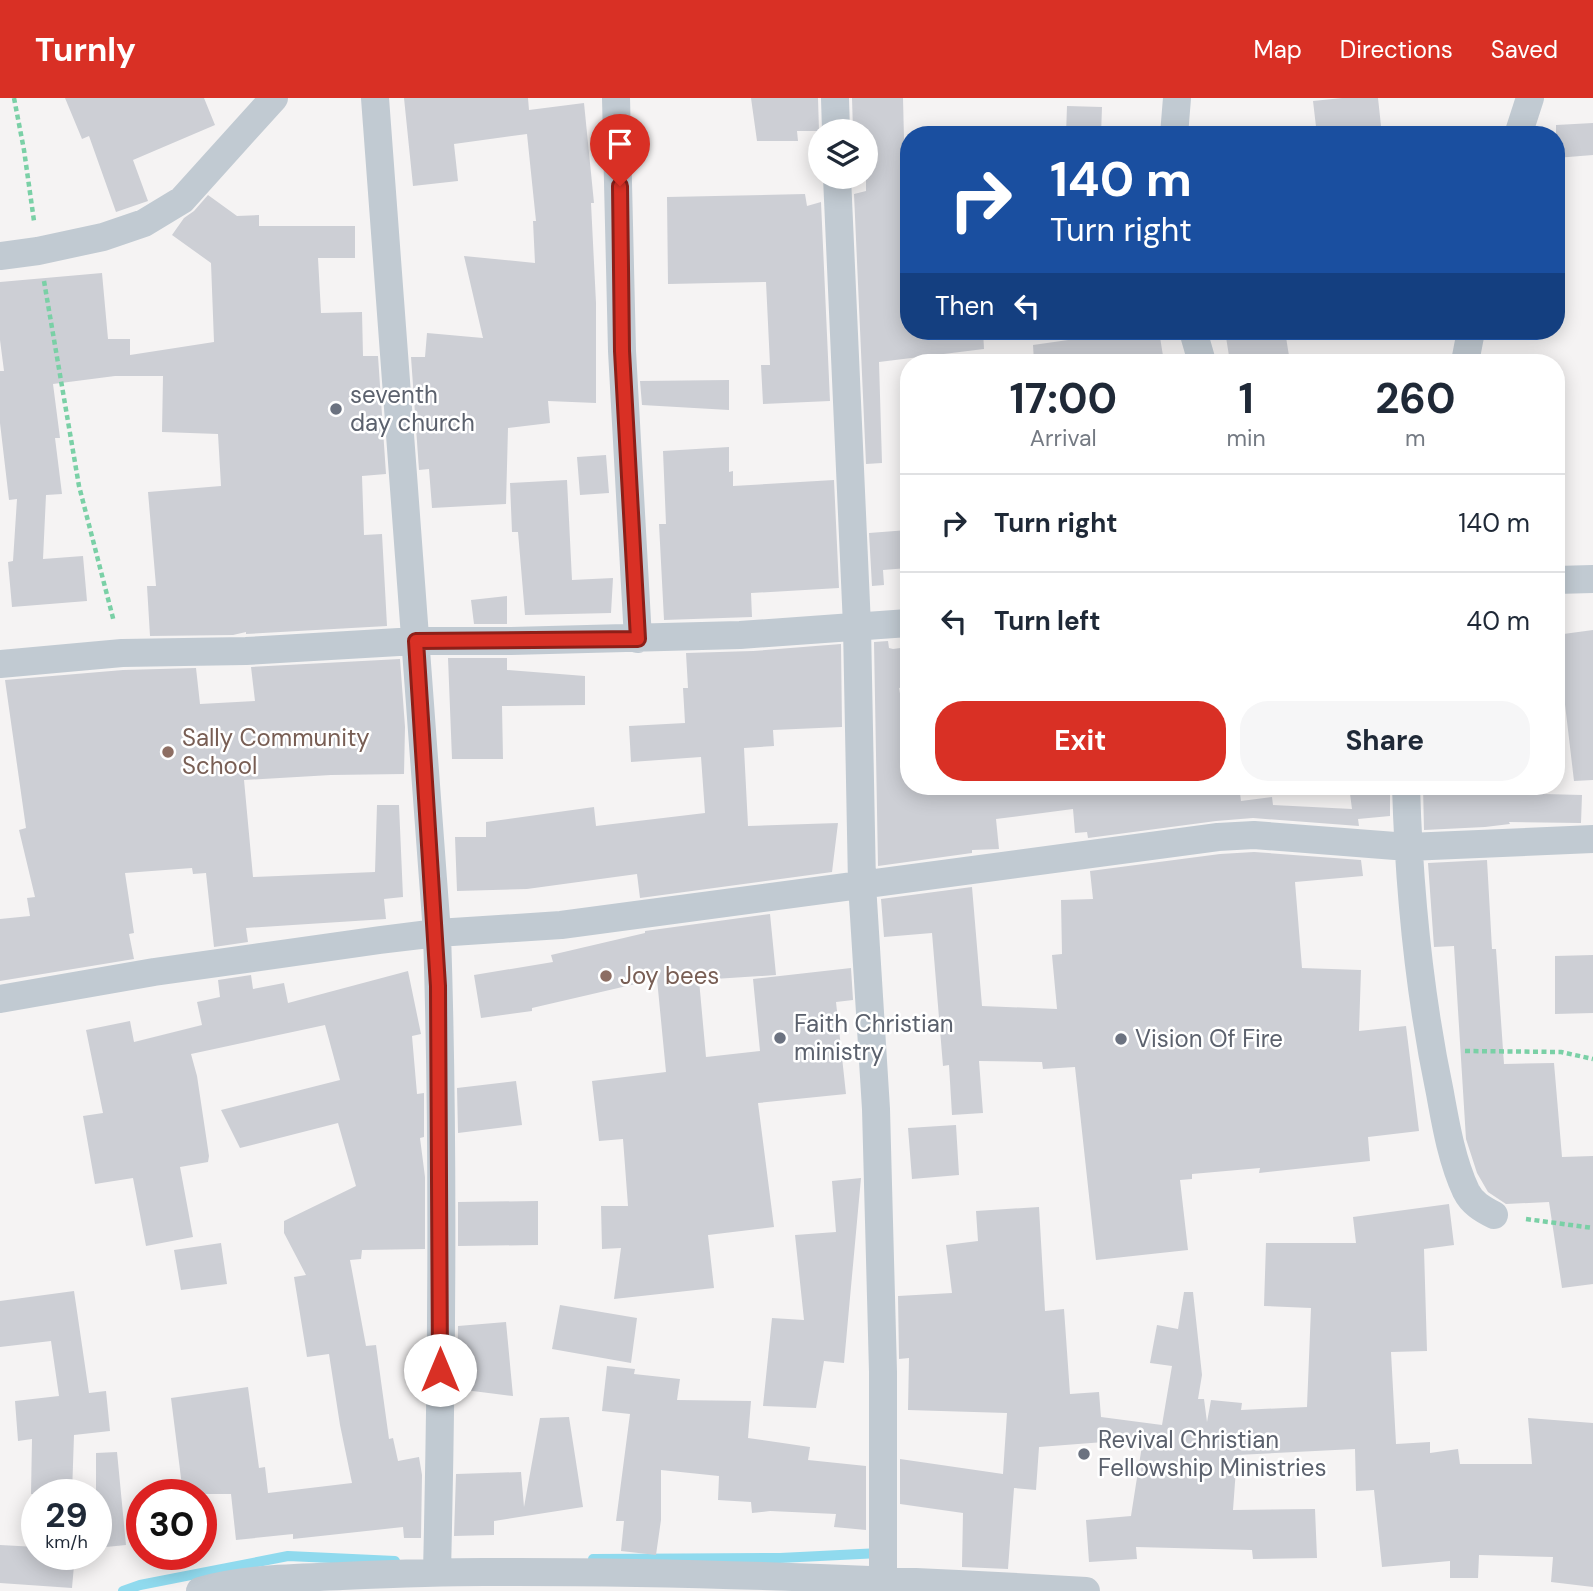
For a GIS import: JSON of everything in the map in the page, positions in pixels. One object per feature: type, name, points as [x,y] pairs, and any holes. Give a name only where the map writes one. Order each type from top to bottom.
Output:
[{"type":"street","points":[[0,256],[103,237],[145,223],[181,200],[274,98]]},
{"type":"street","points":[[375,98],[437,933],[440,1219],[437,1572]]},
{"type":"street","points":[[616,98],[622,351],[638,639]]},
{"type":"street","points":[[835,98],[836,119]]},
{"type":"street","points":[[1175,126],[1177,98]]},
{"type":"street","points":[[1521,126],[1530,98]]},
{"type":"street","points":[[838,189],[857,626],[862,884],[877,1148],[883,1372],[883,1578]]},
{"type":"street","points":[[1565,580],[1593,579]]},
{"type":"street","points":[[0,664],[122,653],[246,651],[416,641],[638,639],[740,635],[900,623]]},
{"type":"street","points":[[1406,795],[1408,847],[1431,1051],[1453,1154],[1467,1192],[1477,1206],[1494,1215]]},
{"type":"street","points":[[0,999],[154,972],[437,933],[561,925],[1218,837],[1254,835],[1408,847],[1593,839]]},
{"type":"street","points":[[217,1589],[278,1578],[437,1572],[606,1571],[883,1578],[1086,1591]]},
{"type":"path","points":[[14,98],[79,486],[122,653]]},
{"type":"path","points":[[1431,1051],[1561,1052],[1593,1059]]},
{"type":"path","points":[[1494,1215],[1593,1228]]},
{"type":"building","points":[[65,98],[204,98],[215,125],[133,160],[148,201],[116,212],[89,136],[82,139]]},
{"type":"building","points":[[404,98],[528,98],[529,110],[584,103],[594,203],[591,203],[596,303],[596,403],[548,401],[550,423],[508,428],[506,504],[432,508],[429,469],[419,470],[411,357],[425,357],[427,333],[483,338],[464,256],[535,263],[533,221],[536,221],[527,134],[454,144],[458,181],[413,186]]},
{"type":"building","points":[[751,98],[818,98],[819,119],[808,119],[808,131],[797,131],[798,141],[757,141]]},
{"type":"building","points":[[852,98],[903,98],[904,126],[900,126],[900,340],[984,340],[984,349],[944,354],[900,354],[900,359],[879,362],[882,463],[866,464],[854,194],[878,189],[878,119],[853,119]]},
{"type":"building","points":[[1378,98],[1381,126],[1316,126],[1313,101]]},
{"type":"building","points":[[1067,106],[1102,107],[1101,126],[1066,126]]},
{"type":"building","points":[[1593,123],[1593,155],[1565,157],[1565,126],[1556,125]]},
{"type":"building","points":[[805,194],[807,206],[821,202],[830,401],[763,404],[761,365],[770,365],[766,282],[668,284],[667,197]]},
{"type":"building","points":[[208,195],[237,216],[259,215],[259,226],[355,226],[355,258],[318,258],[321,313],[362,312],[363,356],[378,356],[386,474],[362,476],[364,535],[382,534],[387,626],[246,632],[233,635],[150,636],[147,586],[156,586],[148,492],[221,486],[218,434],[162,432],[163,376],[115,376],[53,384],[60,438],[55,438],[62,494],[46,495],[43,559],[83,556],[87,601],[12,607],[8,562],[13,561],[17,499],[9,500],[0,423],[0,371],[4,371],[0,340],[0,282],[102,273],[108,339],[130,339],[130,355],[214,342],[211,263],[172,235],[184,218]]},
{"type":"building","points":[[1068,340],[1160,340],[1163,354],[1034,354],[1033,345]]},
{"type":"building","points":[[1226,340],[1286,340],[1289,354],[1229,354]]},
{"type":"building","points":[[729,380],[729,410],[642,405],[640,381]]},
{"type":"building","points":[[729,447],[729,472],[733,471],[733,486],[834,480],[839,588],[751,593],[752,617],[664,620],[659,524],[666,524],[663,451]]},
{"type":"building","points":[[606,455],[609,493],[580,495],[577,457]]},
{"type":"building","points":[[567,480],[572,580],[613,578],[611,613],[525,615],[518,532],[512,532],[510,483]]},
{"type":"building","points":[[900,531],[900,569],[883,570],[884,585],[872,586],[869,533]]},
{"type":"building","points":[[507,596],[507,624],[474,624],[471,600]]},
{"type":"building","points":[[1593,630],[1593,780],[1574,781],[1565,704],[1565,634]]},
{"type":"building","points":[[888,641],[889,648],[900,648],[900,795],[1240,795],[1241,801],[1272,797],[1273,805],[1352,809],[1350,795],[1390,795],[1390,816],[1358,819],[1359,826],[1253,818],[1088,838],[1087,832],[1075,833],[1073,809],[996,819],[999,849],[972,850],[972,853],[878,866],[874,642]]},
{"type":"building","points":[[841,644],[842,727],[773,730],[774,746],[744,748],[748,826],[838,823],[832,872],[640,898],[637,874],[527,889],[457,891],[455,837],[486,837],[486,822],[594,807],[596,826],[705,813],[701,757],[631,762],[629,726],[685,723],[683,688],[688,688],[686,653]]},
{"type":"building","points":[[448,658],[507,658],[507,670],[585,676],[585,705],[502,706],[503,759],[452,759]]},
{"type":"building","points":[[400,659],[405,727],[404,774],[244,780],[253,877],[375,872],[377,805],[399,805],[403,897],[384,899],[386,919],[246,928],[248,942],[214,947],[206,873],[193,874],[192,868],[125,873],[134,933],[129,934],[134,959],[0,981],[0,919],[30,916],[27,898],[35,897],[19,830],[26,828],[5,680],[123,670],[196,668],[200,704],[255,701],[251,667]]},
{"type":"building","points":[[1423,795],[1582,795],[1581,823],[1509,822],[1510,824],[1485,827],[1424,830]]},
{"type":"building","points":[[1254,852],[1361,860],[1363,876],[1295,882],[1302,968],[1361,970],[1359,1031],[1406,1026],[1419,1131],[1368,1137],[1370,1161],[1259,1173],[1260,1168],[1192,1174],[1192,1179],[1180,1180],[1188,1250],[1096,1260],[1075,1067],[1043,1069],[1042,1062],[979,1061],[983,1113],[952,1115],[949,1065],[943,1066],[932,933],[884,937],[881,899],[972,887],[982,1006],[1057,1009],[1052,955],[1062,954],[1061,900],[1093,899],[1090,871]]},
{"type":"building","points":[[1487,860],[1492,949],[1496,949],[1504,1064],[1554,1063],[1562,1157],[1593,1156],[1593,1284],[1562,1288],[1549,1202],[1506,1204],[1488,1192],[1477,1173],[1466,1139],[1454,946],[1434,947],[1428,863]]},
{"type":"building","points":[[770,914],[776,975],[699,980],[706,1057],[760,1051],[753,979],[851,968],[853,1000],[836,1002],[846,1094],[758,1103],[774,1227],[708,1235],[714,1288],[614,1299],[621,1248],[602,1249],[601,1206],[628,1206],[623,1139],[599,1141],[592,1081],[666,1072],[657,979],[532,1008],[532,1011],[481,1018],[474,975],[553,962],[551,955],[645,931]]},
{"type":"building","points":[[1593,955],[1593,1013],[1555,1014],[1555,956]]},
{"type":"building","points":[[408,971],[421,1034],[412,1036],[417,1094],[424,1093],[424,1137],[420,1138],[425,1177],[425,1249],[362,1250],[361,1259],[350,1260],[366,1346],[376,1345],[389,1439],[393,1438],[398,1461],[419,1457],[422,1475],[421,1538],[404,1538],[403,1527],[293,1539],[293,1534],[236,1540],[231,1494],[217,1494],[217,1479],[181,1479],[171,1398],[248,1387],[259,1468],[265,1467],[268,1493],[352,1483],[329,1354],[307,1357],[294,1277],[306,1275],[284,1233],[284,1221],[356,1186],[338,1123],[240,1148],[221,1110],[340,1080],[325,1025],[191,1054],[209,1156],[208,1162],[180,1167],[193,1237],[146,1246],[133,1178],[95,1184],[83,1116],[103,1113],[86,1030],[130,1021],[134,1042],[202,1025],[197,1002],[220,997],[218,980],[251,975],[253,989],[284,983],[288,1003]]},
{"type":"building","points":[[516,1081],[522,1125],[458,1133],[457,1088]]},
{"type":"building","points":[[956,1125],[959,1175],[912,1179],[908,1128]]},
{"type":"building","points":[[861,1178],[844,1363],[824,1361],[816,1408],[763,1406],[772,1318],[804,1320],[795,1235],[836,1232],[832,1181]]},
{"type":"building","points":[[538,1201],[538,1245],[458,1246],[458,1202]]},
{"type":"building","points":[[1449,1204],[1454,1245],[1424,1249],[1427,1351],[1391,1352],[1396,1444],[1430,1442],[1430,1453],[1458,1449],[1460,1464],[1532,1464],[1528,1418],[1593,1423],[1593,1587],[1551,1582],[1553,1557],[1479,1555],[1478,1578],[1450,1578],[1450,1561],[1382,1567],[1374,1490],[1356,1491],[1355,1449],[1237,1455],[1233,1510],[1315,1509],[1317,1558],[1253,1559],[1252,1550],[1136,1547],[1137,1559],[1089,1562],[1086,1520],[1131,1516],[1143,1439],[1039,1447],[1036,1490],[1014,1488],[1008,1569],[962,1567],[963,1513],[900,1504],[900,1459],[1003,1474],[1007,1413],[908,1410],[909,1358],[899,1359],[898,1296],[952,1293],[946,1245],[978,1241],[976,1211],[1039,1207],[1045,1311],[1064,1309],[1070,1394],[1099,1392],[1101,1417],[1162,1425],[1172,1366],[1150,1363],[1157,1325],[1178,1329],[1184,1292],[1193,1292],[1202,1375],[1198,1399],[1204,1399],[1207,1422],[1211,1400],[1242,1403],[1241,1410],[1307,1407],[1311,1308],[1264,1306],[1266,1243],[1356,1243],[1353,1217]]},
{"type":"building","points":[[221,1243],[227,1284],[181,1290],[174,1250]]},
{"type":"building","points":[[74,1291],[89,1393],[106,1391],[110,1431],[74,1435],[73,1479],[31,1479],[32,1439],[18,1441],[15,1401],[59,1396],[51,1341],[0,1347],[0,1301]]},
{"type":"building","points":[[560,1305],[637,1318],[631,1363],[552,1349]]},
{"type":"building","points":[[506,1322],[513,1396],[457,1389],[458,1326]]},
{"type":"building","points":[[607,1366],[635,1369],[634,1374],[680,1379],[677,1400],[751,1401],[748,1438],[810,1447],[808,1460],[866,1466],[866,1530],[834,1527],[836,1514],[770,1511],[752,1513],[751,1502],[718,1500],[719,1476],[661,1470],[661,1520],[656,1555],[621,1551],[624,1521],[616,1521],[630,1414],[602,1411]]},
{"type":"building","points":[[569,1417],[583,1507],[494,1521],[494,1535],[454,1536],[456,1474],[521,1472],[524,1507],[540,1418]]},
{"type":"building","points":[[117,1452],[126,1545],[112,1546],[112,1479],[96,1479],[96,1453]]},
{"type":"building","points":[[0,1545],[21,1546],[21,1570],[74,1570],[72,1588],[0,1583]]},
{"type":"waterway","points":[[593,1559],[780,1558],[880,1553]]},
{"type":"waterway","points":[[123,1591],[140,1585],[288,1556],[395,1561]]},
{"type":"place","name":"seventh day church","points":[[336,409]]},
{"type":"place","name":"Sally Community School","points":[[168,752]]},
{"type":"place","name":"Joy bees","points":[[606,976]]},
{"type":"place","name":"Faith Christian ministry","points":[[780,1038]]},
{"type":"place","name":"Vision Of Fire","points":[[1121,1039]]},
{"type":"place","name":"Revival Christian Fellowship Ministries","points":[[1084,1454]]},
{"type":"route","points":[[440,1370],[437,933],[416,641],[638,639],[622,351],[620,186]]}]
